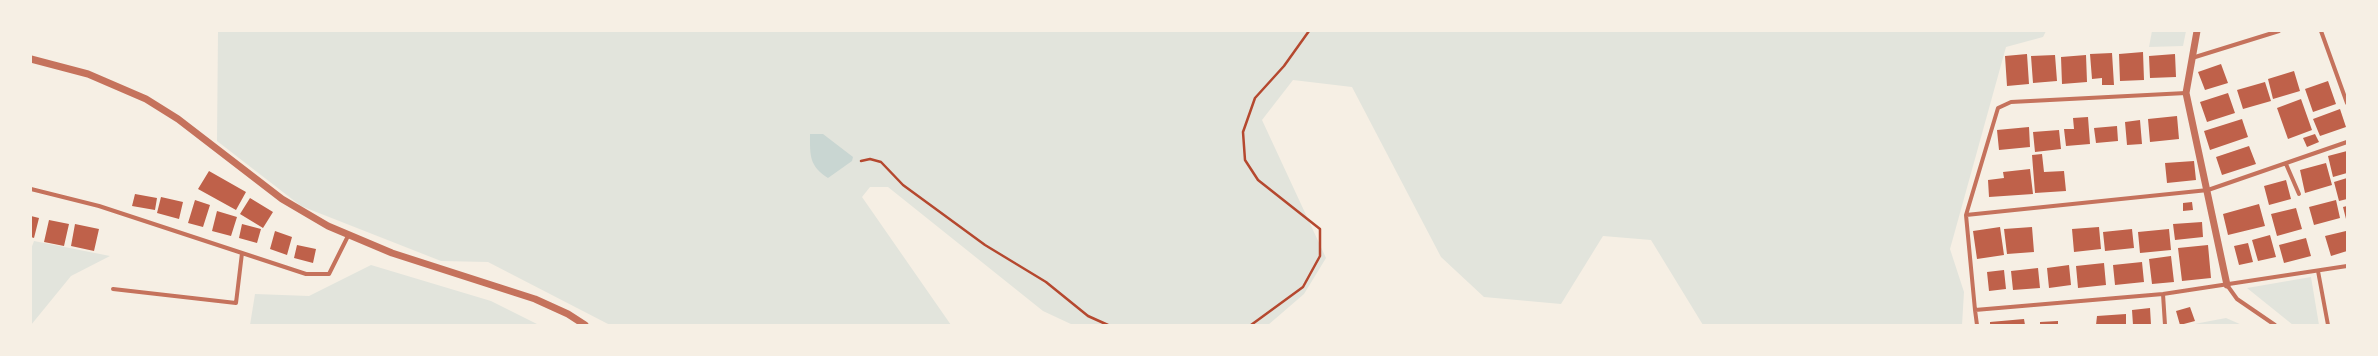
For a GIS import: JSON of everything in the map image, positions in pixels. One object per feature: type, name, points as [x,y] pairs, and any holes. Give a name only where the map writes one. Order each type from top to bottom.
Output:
[{"type":"street","points":[[2197,31],[2186,93],[2208,190],[2227,285],[2237,299],[2275,325]]},
{"type":"street","points":[[2192,58],[2279,31]]},
{"type":"street","points":[[2321,31],[2347,103]]},
{"type":"street","points":[[31,59],[88,74],[146,99],[178,119],[306,214],[392,252],[535,299],[568,314],[585,325]]},
{"type":"street","points":[[1977,325],[1966,215],[1998,108],[2011,102],[2186,93]]},
{"type":"street","points":[[1966,215],[2208,190],[2347,142]]},
{"type":"street","points":[[2286,164],[2299,194]]},
{"type":"street","points":[[31,189],[99,206],[306,274],[328,274],[349,234]]},
{"type":"street","points":[[113,289],[236,303],[242,253]]},
{"type":"street","points":[[1975,310],[2164,294],[2347,266]]},
{"type":"street","points":[[2318,271],[2328,325]]},
{"type":"street","points":[[2164,294],[2165,325]]},
{"type":"path","points":[[1251,325],[1303,287],[1320,256],[1320,229],[1258,180],[1246,160],[1243,132],[1255,98],[1284,66],[1309,31]]},
{"type":"path","points":[[861,161],[870,159],[881,162],[903,185],[985,245],[1046,282],[1088,316],[1108,325]]},
{"type":"shaded area","points":[[218,31],[2046,31],[2043,37],[2006,47],[1950,249],[1964,292],[1962,325],[1703,325],[1651,240],[1603,236],[1561,304],[1484,297],[1441,257],[1352,87],[1293,80],[1262,120],[1326,258],[1304,294],[1268,325],[1073,325],[1043,311],[888,187],[870,187],[862,197],[951,325],[610,325],[488,262],[441,261],[301,206],[217,141]]},
{"type":"shaded area","points":[[2152,31],[2186,31],[2183,46],[2149,47]]},
{"type":"shaded area","points":[[810,134],[823,134],[853,157],[852,161],[828,178],[817,169],[814,164],[810,148]]},
{"type":"shaded area","points":[[34,241],[110,256],[71,276],[31,325],[31,249]]},
{"type":"shaded area","points":[[371,265],[491,301],[539,325],[250,325],[255,294],[309,296]]},
{"type":"shaded area","points":[[2311,277],[2319,325],[2293,325],[2247,288]]},
{"type":"shaded area","points":[[2226,318],[2242,325],[2189,325]]},
{"type":"building","points":[[2143,52],[2144,80],[2120,81],[2119,54]]},
{"type":"building","points":[[2112,53],[2114,85],[2102,85],[2102,78],[2092,79],[2090,54]]},
{"type":"building","points":[[2027,54],[2029,84],[2007,86],[2005,56]]},
{"type":"building","points":[[2175,54],[2176,77],[2150,78],[2149,56]]},
{"type":"building","points":[[2055,55],[2057,81],[2033,83],[2031,56]]},
{"type":"building","points":[[2086,55],[2087,82],[2062,84],[2061,57]]},
{"type":"building","points":[[2221,64],[2228,83],[2205,90],[2198,72]]},
{"type":"building","points":[[2294,71],[2300,91],[2273,99],[2268,79]]},
{"type":"building","points":[[2328,81],[2336,104],[2313,112],[2305,89]]},
{"type":"building","points":[[2265,82],[2271,101],[2243,109],[2237,90]]},
{"type":"building","points":[[2228,93],[2235,113],[2207,122],[2200,102]]},
{"type":"building","points":[[2301,99],[2312,130],[2288,139],[2277,108]]},
{"type":"building","points":[[2340,109],[2346,127],[2320,136],[2313,119]]},
{"type":"building","points":[[2177,116],[2179,139],[2150,142],[2148,119]]},
{"type":"building","points":[[2088,117],[2090,144],[2066,146],[2064,129],[2074,129],[2073,118]]},
{"type":"building","points":[[2242,119],[2248,137],[2210,150],[2204,131]]},
{"type":"building","points":[[2140,120],[2142,144],[2127,145],[2125,122]]},
{"type":"building","points":[[2117,126],[2118,141],[2096,143],[2094,128]]},
{"type":"building","points":[[2029,127],[2030,147],[1999,150],[1997,130]]},
{"type":"building","points":[[2059,130],[2061,149],[2035,152],[2033,132]]},
{"type":"building","points":[[2315,134],[2319,142],[2307,147],[2303,138]]},
{"type":"building","points":[[2249,146],[2256,164],[2222,175],[2216,157]]},
{"type":"building","points":[[2347,151],[2347,173],[2333,177],[2328,156]]},
{"type":"building","points":[[2042,154],[2044,172],[2064,171],[2066,191],[2035,193],[2032,155]]},
{"type":"building","points":[[2194,161],[2196,180],[2167,183],[2165,163]]},
{"type":"building","points":[[2326,163],[2332,185],[2305,193],[2300,170]]},
{"type":"building","points":[[2030,169],[2033,194],[1989,197],[1988,180],[2004,178],[2003,172]]},
{"type":"building","points":[[209,171],[246,192],[236,210],[198,189]]},
{"type":"building","points":[[2347,178],[2347,199],[2339,201],[2334,182]]},
{"type":"building","points":[[2286,180],[2291,199],[2269,205],[2264,186]]},
{"type":"building","points":[[135,194],[157,198],[155,210],[132,206]]},
{"type":"building","points":[[161,197],[183,202],[179,219],[157,213]]},
{"type":"building","points":[[250,198],[273,212],[263,228],[240,214]]},
{"type":"building","points":[[195,200],[210,205],[203,227],[188,223]]},
{"type":"building","points":[[2336,200],[2340,218],[2314,225],[2309,207]]},
{"type":"building","points":[[2192,202],[2193,210],[2183,211],[2183,203]]},
{"type":"building","points":[[2259,204],[2265,226],[2228,235],[2223,214]]},
{"type":"building","points":[[2347,206],[2347,219],[2346,219],[2343,207]]},
{"type":"building","points":[[2296,208],[2302,229],[2277,236],[2271,214]]},
{"type":"building","points":[[217,211],[237,217],[231,236],[212,231]]},
{"type":"building","points":[[31,216],[39,218],[34,238],[31,237]]},
{"type":"building","points":[[49,220],[69,224],[64,246],[44,242]]},
{"type":"building","points":[[2202,222],[2203,237],[2175,240],[2173,224]]},
{"type":"building","points":[[75,224],[99,229],[94,251],[71,246]]},
{"type":"building","points":[[242,224],[261,229],[257,243],[239,238]]},
{"type":"building","points":[[2000,227],[2004,255],[1977,259],[1973,231]]},
{"type":"building","points":[[2032,227],[2034,252],[2007,254],[2004,229]]},
{"type":"building","points":[[2099,227],[2101,249],[2074,252],[2072,229]]},
{"type":"building","points":[[2132,229],[2134,248],[2105,251],[2103,232]]},
{"type":"building","points":[[2169,229],[2171,250],[2140,253],[2138,232]]},
{"type":"building","points":[[275,231],[292,237],[287,255],[270,249]]},
{"type":"building","points":[[2346,231],[2347,251],[2331,256],[2325,236]]},
{"type":"building","points":[[2270,235],[2276,257],[2258,261],[2252,240]]},
{"type":"building","points":[[2306,238],[2311,256],[2284,263],[2279,245]]},
{"type":"building","points":[[2248,243],[2253,262],[2239,265],[2234,246]]},
{"type":"building","points":[[297,245],[316,249],[313,263],[294,258]]},
{"type":"building","points":[[2208,245],[2211,278],[2182,281],[2178,248]]},
{"type":"building","points":[[2171,256],[2174,282],[2152,284],[2149,259]]},
{"type":"building","points":[[2142,262],[2144,282],[2115,285],[2113,265]]},
{"type":"building","points":[[2104,263],[2106,285],[2078,288],[2076,266]]},
{"type":"building","points":[[2069,265],[2071,285],[2049,288],[2047,268]]},
{"type":"building","points":[[2038,268],[2040,288],[2013,290],[2011,271]]},
{"type":"building","points":[[2004,270],[2006,289],[1989,291],[1987,272]]},
{"type":"building","points":[[2190,307],[2195,321],[2180,325],[2176,311]]},
{"type":"building","points":[[2150,308],[2151,325],[2133,325],[2132,310]]},
{"type":"building","points":[[2126,314],[2126,325],[2096,325],[2097,316]]},
{"type":"building","points":[[2024,319],[2025,325],[1990,325],[1990,322]]},
{"type":"building","points":[[2058,321],[2058,325],[2040,325],[2040,322]]}]
